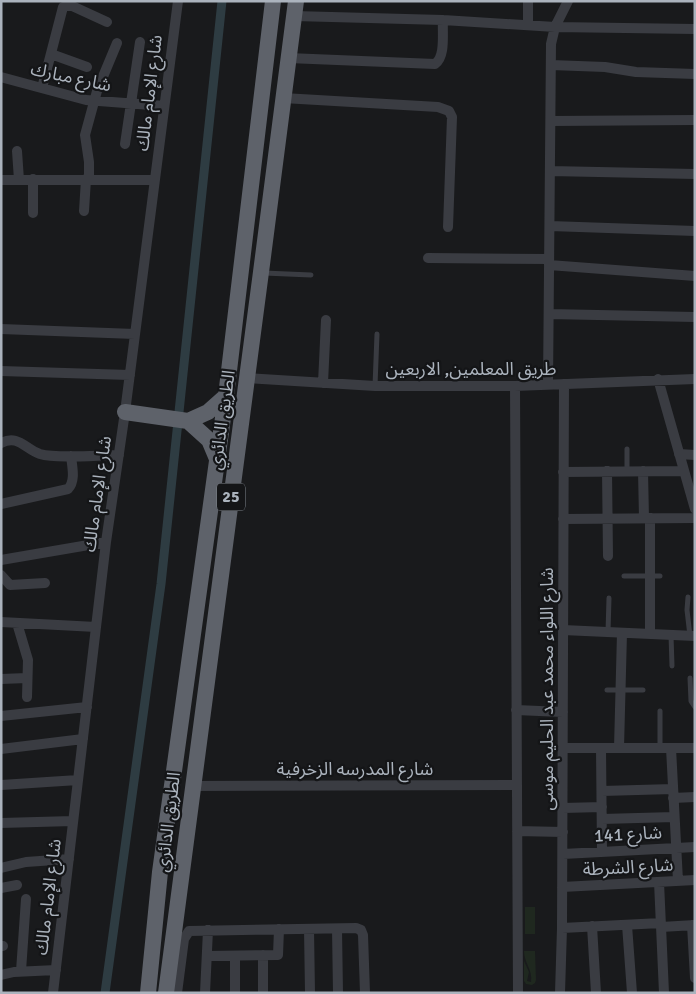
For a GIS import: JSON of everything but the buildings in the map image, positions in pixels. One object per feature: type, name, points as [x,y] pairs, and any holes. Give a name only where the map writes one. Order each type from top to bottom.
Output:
[{"type":"highway","name":"الطريق الدائري","points":[[148,993],[160,872],[218,460],[273,1]]},
{"type":"highway","name":"الطريق الدائري","points":[[166,993],[262,272],[295,8]]},
{"type":"highway","points":[[125,412],[188,421],[208,412],[226,396]]},
{"type":"highway","points":[[188,421],[208,440],[218,460]]},
{"type":"highway","points":[[166,831],[172,838],[185,836],[187,832]]},
{"type":"highway","points":[[160,872],[172,866],[182,872]]},
{"type":"street","name":"شارع الإمام مالك","points":[[54,993],[106,542],[130,375],[178,1]]},
{"type":"street","points":[[528,1],[528,26]]},
{"type":"street","points":[[548,385],[552,39],[555,27],[568,1]]},
{"type":"street","points":[[42,88],[64,3],[107,22]]},
{"type":"street","points":[[295,8],[528,26],[695,29]]},
{"type":"street","points":[[288,58],[435,64],[440,60],[443,20]]},
{"type":"street","points":[[126,144],[140,42]]},
{"type":"street","points":[[84,211],[89,162],[85,135],[97,91],[117,43]]},
{"type":"street","points":[[51,54],[87,67]]},
{"type":"street","points":[[551,65],[605,67],[636,72],[695,74]]},
{"type":"street","name":"شارع مبارك","points":[[1,77],[95,101],[164,106]]},
{"type":"street","points":[[283,98],[438,107],[449,111],[452,117],[448,227]]},
{"type":"street","points":[[550,121],[695,120]]},
{"type":"street","points":[[17,151],[19,180]]},
{"type":"street","points":[[550,171],[695,174]]},
{"type":"street","points":[[1,180],[154,180]]},
{"type":"street","points":[[33,180],[33,213]]},
{"type":"street","points":[[550,226],[695,231]]},
{"type":"street","points":[[428,258],[549,262],[695,276]]},
{"type":"street","points":[[549,314],[695,317]]},
{"type":"street","points":[[323,383],[326,320]]},
{"type":"street","points":[[1,329],[135,334]]},
{"type":"street","points":[[1,371],[130,375]]},
{"type":"street","name":"طريق المعلمين, الاربعين","points":[[248,378],[374,386],[516,386],[695,378]]},
{"type":"street","points":[[658,379],[694,504]]},
{"type":"street","name":"شارع اللواء محمد عبد الحليم موسى","points":[[560,993],[563,854],[564,384]]},
{"type":"street","name":"شارع اللواء محمد عبد الحليم موسى","points":[[516,386],[518,993]]},
{"type":"street","points":[[1,442],[16,440],[40,454],[50,456],[119,455]]},
{"type":"street","points":[[679,454],[695,455]]},
{"type":"street","points":[[1,504],[68,489],[72,485],[73,480],[71,456]]},
{"type":"street","points":[[607,471],[608,556]]},
{"type":"street","points":[[643,471],[655,576],[650,634]]},
{"type":"street","points":[[563,472],[684,471]]},
{"type":"street","points":[[563,519],[695,518]]},
{"type":"street","points":[[1,560],[106,542]]},
{"type":"street","points":[[1,575],[10,585],[45,583]]},
{"type":"street","points":[[1,622],[96,627]]},
{"type":"street","points":[[17,623],[27,652],[27,697]]},
{"type":"street","points":[[563,630],[693,636]]},
{"type":"street","points":[[620,748],[622,633]]},
{"type":"street","points":[[1,679],[28,678]]},
{"type":"street","points":[[1,716],[87,707]]},
{"type":"street","points":[[516,710],[563,712]]},
{"type":"street","points":[[1,749],[83,739]]},
{"type":"street","points":[[563,748],[695,748]]},
{"type":"street","points":[[601,748],[602,852]]},
{"type":"street","points":[[666,748],[673,794],[678,881]]},
{"type":"street","points":[[1,785],[78,780]]},
{"type":"street","name":"شارع المدرسه الزخرفية","points":[[193,786],[516,785]]},
{"type":"street","points":[[602,791],[673,794],[695,797]]},
{"type":"street","points":[[563,808],[602,807]]},
{"type":"street","points":[[602,819],[674,816]]},
{"type":"street","points":[[1,823],[73,821]]},
{"type":"street","points":[[517,831],[563,832]]},
{"type":"street","name":"شارع 141","points":[[563,854],[695,847]]},
{"type":"street","points":[[1,868],[26,862],[69,859]]},
{"type":"street","name":"شارع الشرطة","points":[[562,887],[695,880]]},
{"type":"street","points":[[659,882],[664,993]]},
{"type":"street","points":[[1,888],[16,885]]},
{"type":"street","points":[[21,971],[26,899]]},
{"type":"street","points":[[628,925],[632,993]]},
{"type":"street","points":[[562,928],[694,925],[695,978]]},
{"type":"street","points":[[592,926],[596,993]]},
{"type":"street","points":[[178,993],[185,936],[192,930],[359,928],[363,932],[365,993]]},
{"type":"street","points":[[207,956],[263,956],[279,954],[279,929]]},
{"type":"street","points":[[309,929],[310,993]]},
{"type":"street","points":[[337,929],[338,993]]},
{"type":"street","points":[[205,993],[208,930]]},
{"type":"street","points":[[235,956],[235,993]]},
{"type":"street","points":[[263,956],[264,993]]},
{"type":"street","points":[[1,976],[21,971],[56,970]]},
{"type":"lane","points":[[262,272],[311,275]]},
{"type":"lane","points":[[374,386],[377,334]]},
{"type":"lane","points":[[627,449],[627,471]]},
{"type":"lane","points":[[624,576],[655,576]]},
{"type":"lane","points":[[688,597],[687,610],[693,636]]},
{"type":"lane","points":[[608,598],[608,632]]},
{"type":"lane","points":[[671,635],[672,666]]},
{"type":"lane","points":[[690,678],[691,701],[695,707]]},
{"type":"lane","points":[[607,690],[643,690]]},
{"type":"lane","points":[[660,712],[666,748]]},
{"type":"shaded area","points":[[525,907],[535,907],[535,934],[525,934]]},
{"type":"shaded area","points":[[524,951],[535,951],[536,980],[532,985],[526,984],[524,981],[524,961],[529,972],[527,981],[531,982],[530,970]]},
{"type":"waterway","points":[[105,993],[161,584],[222,1]]}]
